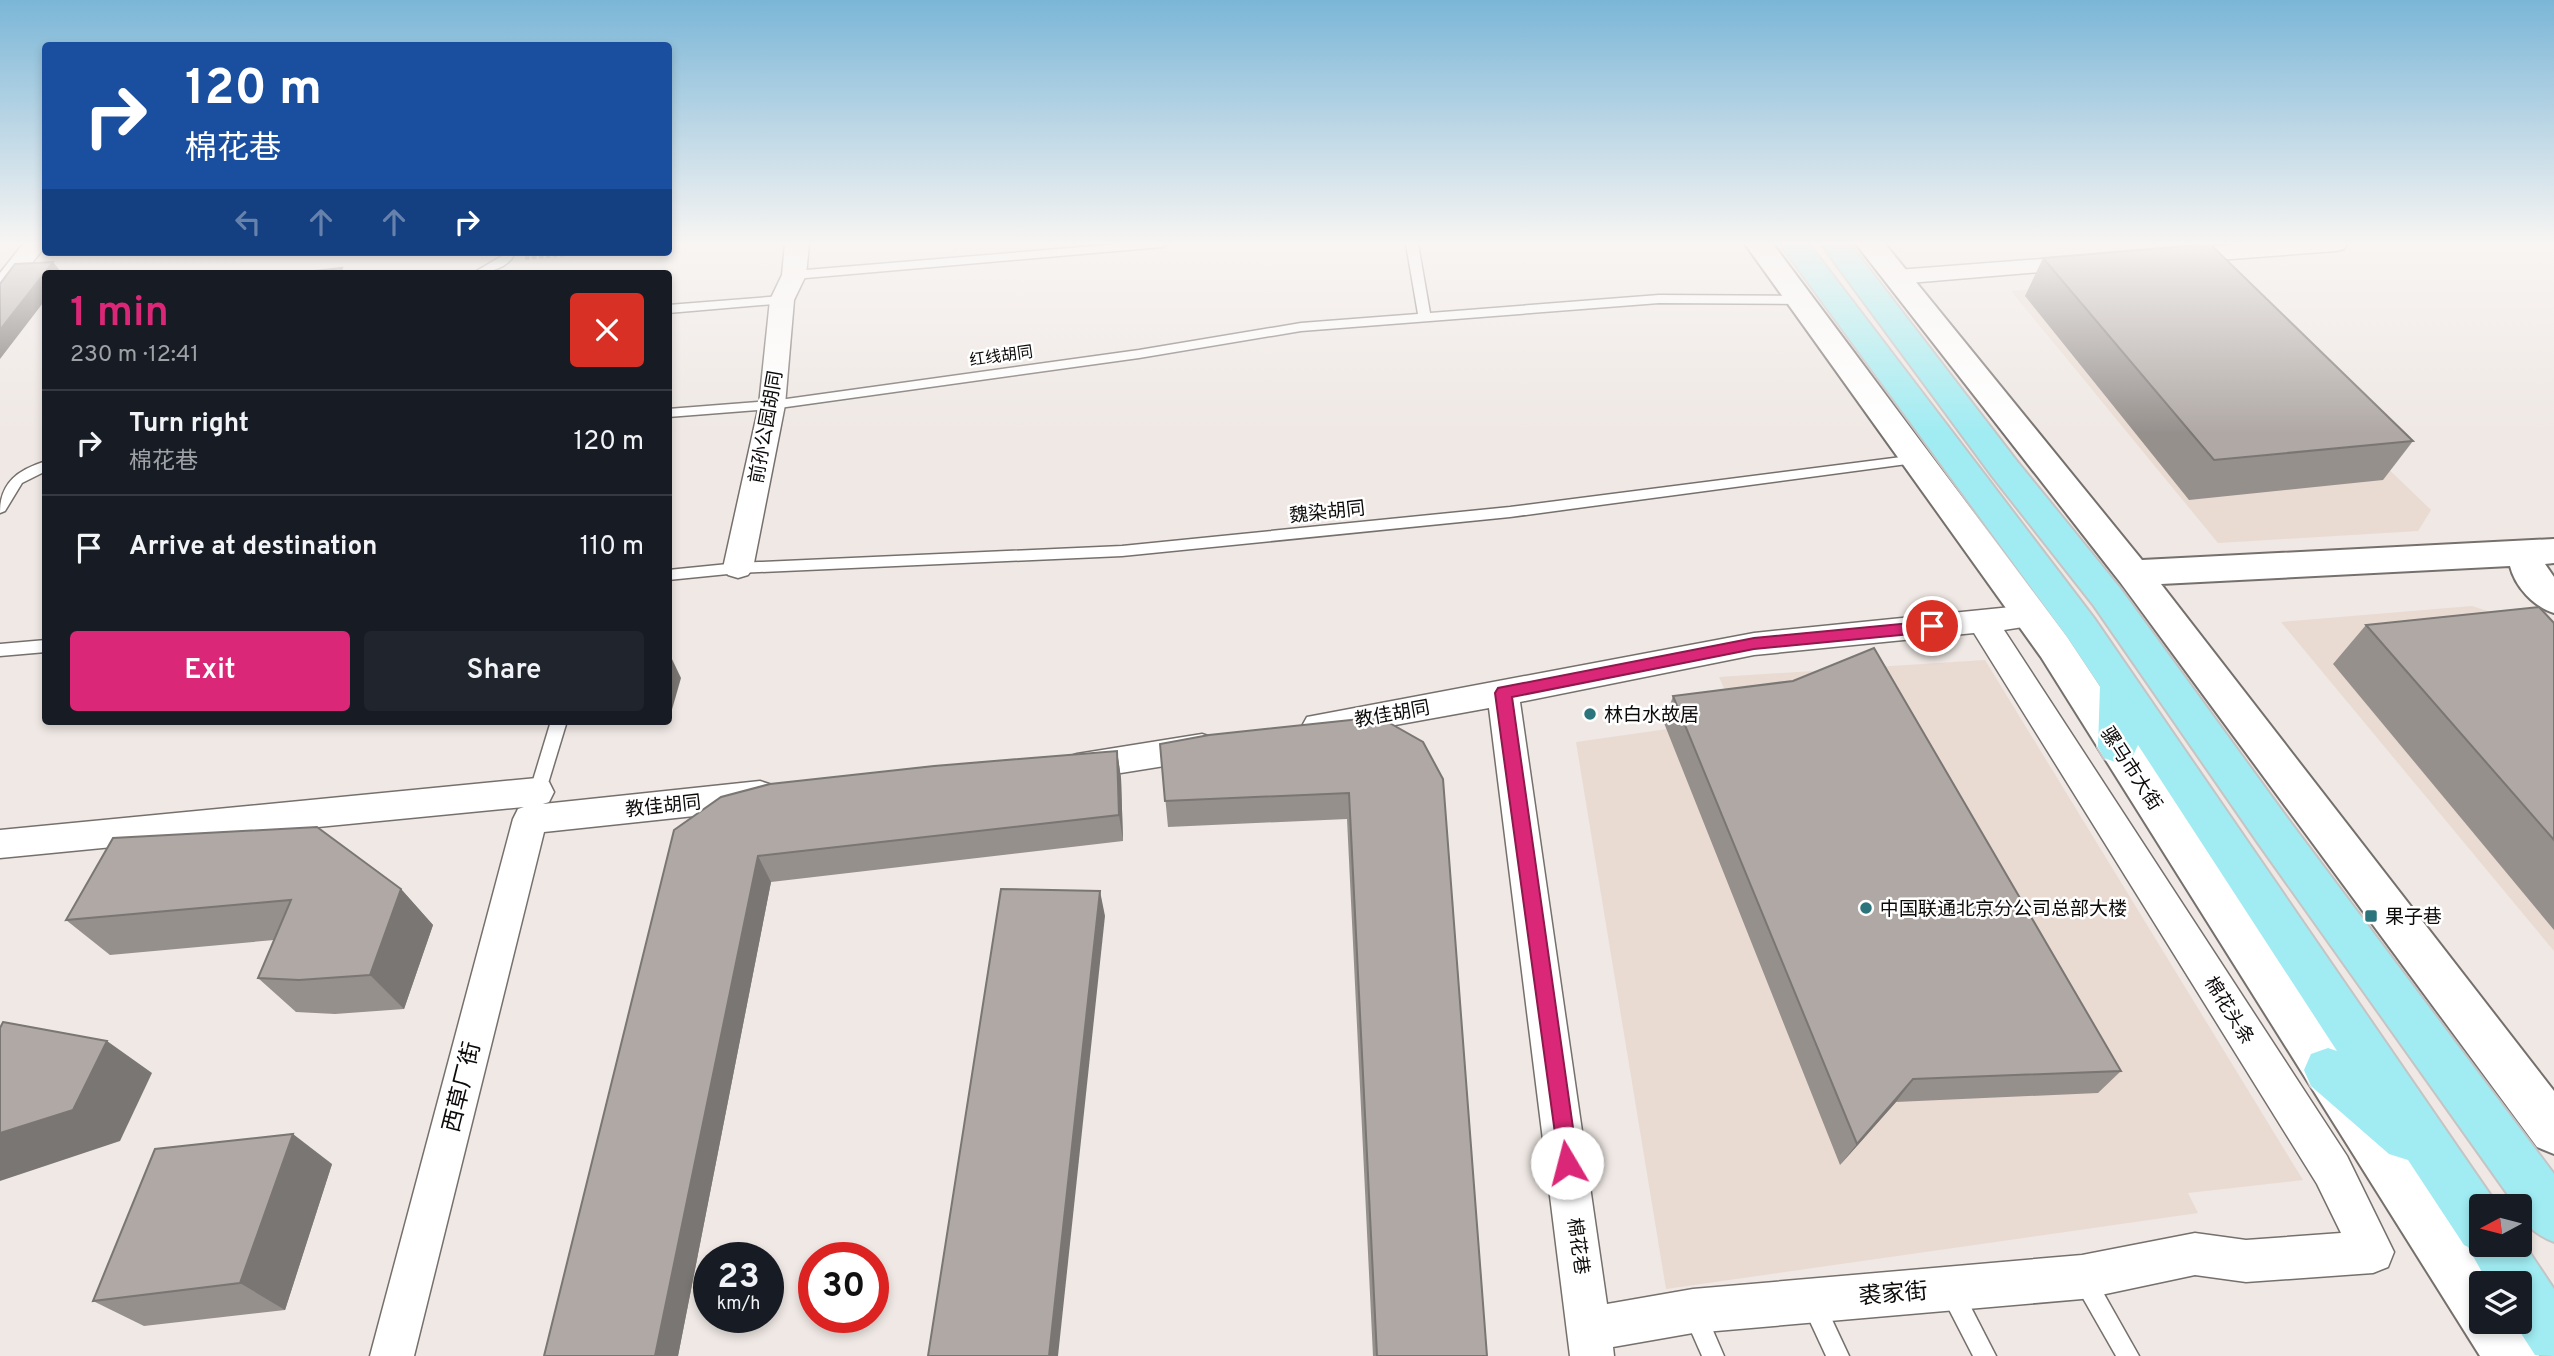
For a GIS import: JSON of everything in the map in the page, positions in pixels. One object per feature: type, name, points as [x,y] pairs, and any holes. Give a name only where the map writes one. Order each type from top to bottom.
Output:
[{"type":"main road","name":"骡马市大街","points":[[1841,307],[2041,574],[2469,1208]]},
{"type":"main road","points":[[1883,307],[2004,468],[2107,597],[2288,852],[2554,1216]]},
{"type":"main road","points":[[2118,747],[2119,686]]},
{"type":"main road","points":[[2328,1070],[2441,1167]]},
{"type":"main road","points":[[2532,1303],[2554,1336]]},
{"type":"street","name":"前孙公园胡同","points":[[738,568],[772,405],[781,307]]},
{"type":"street","name":"骡马市大街","points":[[1804,307],[2054,647],[2469,1289]]},
{"type":"street","points":[[1921,307],[2141,585],[2554,1130]]},
{"type":"street","points":[[2141,585],[2543,571]]},
{"type":"street","points":[[1503,693],[1754,644],[2031,616]]},
{"type":"street","name":"棉花头条","points":[[1983,621],[2332,1170],[2373,1252],[2246,1261],[2194,1254]]},
{"type":"street","name":"教佳胡同","points":[[1288,732],[1503,693]]},
{"type":"street","name":"棉花巷","points":[[1503,693],[1591,1343]]},
{"type":"street","points":[[1047,770],[1100,766],[1234,741]]},
{"type":"street","name":"教佳胡同","points":[[0,844],[533,805],[791,792]]},
{"type":"street","name":"西草厂街","points":[[392,1356],[533,805]]},
{"type":"street","name":"裘家街","points":[[1591,1343],[1693,1311],[2082,1277],[2194,1254]]},
{"type":"street","points":[[2498,1334],[2512,1356]]},
{"type":"lane","points":[[672,309],[690,307]]},
{"type":"lane","points":[[1423,307],[1425,318]]},
{"type":"lane","name":"红线胡同","points":[[672,413],[772,405],[1139,354],[1301,327],[1557,307]]},
{"type":"lane","name":"魏染胡同","points":[[738,568],[1122,551],[1510,512],[1917,459]]},
{"type":"lane","points":[[1,504],[17,480],[42,467]]},
{"type":"lane","points":[[672,575],[738,568]]},
{"type":"lane","points":[[0,650],[42,646]]},
{"type":"lane","points":[[533,805],[558,725]]},
{"type":"lane","points":[[2082,1277],[2128,1356]]},
{"type":"lane","points":[[1949,1288],[1985,1356]]},
{"type":"lane","points":[[1811,1300],[1838,1356]]},
{"type":"lane","points":[[1693,1311],[1713,1356]]},
{"type":"shaded area","points":[[2024,307],[2221,307],[2431,510],[2418,531],[2218,543]]},
{"type":"shaded area","points":[[2472,606],[2554,633],[2554,951],[2281,622]]},
{"type":"shaded area","name":"中国联通北京分公司总部大楼","points":[[1985,660],[2303,1180],[2188,1193],[2198,1213],[1666,1289],[1576,742],[1738,719],[1719,677]]},
{"type":"building","points":[[0,307],[18,307],[0,330]]},
{"type":"building","points":[[2085,307],[2275,307],[2413,441],[2214,460]]},
{"type":"building","points":[[2539,607],[2554,623],[2554,840],[2366,625]]},
{"type":"building","name":"中国联通北京分公司总部大楼","points":[[1874,648],[2121,1071],[1913,1079],[1857,1144],[1673,696],[1793,681]]},
{"type":"building","points":[[1379,717],[1423,742],[1443,779],[1487,1356],[1377,1356],[1349,793],[1165,801],[1160,744],[1209,735]]},
{"type":"building","points":[[1117,751],[1119,815],[758,856],[655,1356],[544,1356],[674,830],[721,797],[770,784],[934,766]]},
{"type":"building","points":[[317,827],[401,889],[370,975],[299,980],[258,978],[291,900],[66,920],[113,838]]},
{"type":"building","points":[[1001,889],[1100,891],[1049,1356],[928,1356]]},
{"type":"building","points":[[3,1022],[107,1041],[73,1110],[0,1133],[0,1028]]},
{"type":"building","points":[[293,1134],[240,1283],[93,1301],[155,1149]]},
{"type":"place","name":"林白水故居","points":[[1590,714]]},
{"type":"place","name":"中国联通北京分公司总部大楼","points":[[1866,908]]},
{"type":"place","name":"果子巷","points":[[2371,916]]},
{"type":"route","points":[[1567,1163],[1503,693],[1754,644],[1932,626]]}]
